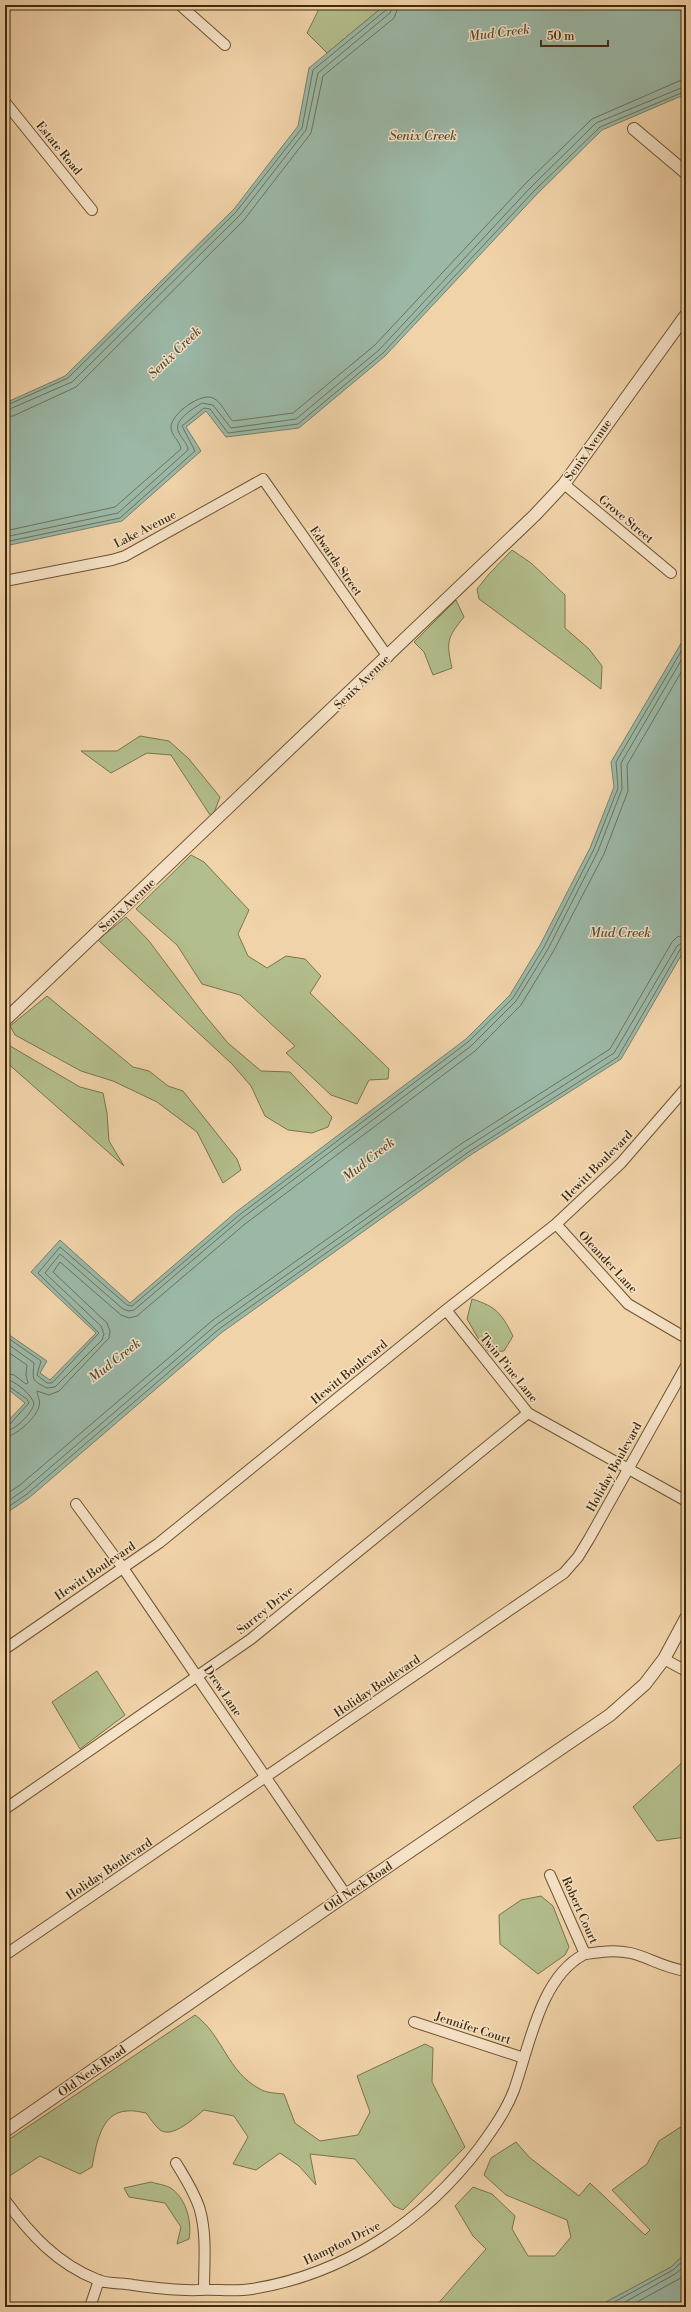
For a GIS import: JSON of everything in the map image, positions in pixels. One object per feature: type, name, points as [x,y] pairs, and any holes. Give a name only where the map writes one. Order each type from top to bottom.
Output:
[{"type":"street","points":[[180,5],[225,45]]},
{"type":"street","name":"Estate Road","points":[[5,102],[92,210]]},
{"type":"street","points":[[634,129],[686,173]]},
{"type":"street","name":"Senix Avenue","points":[[5,1020],[388,657],[535,515],[564,484],[686,315]]},
{"type":"street","name":"Lake Avenue","points":[[5,581],[112,560],[125,556],[263,479]]},
{"type":"street","name":"Edwards Street","points":[[263,479],[388,657]]},
{"type":"street","name":"Grove Street","points":[[564,484],[671,574]]},
{"type":"street","name":"Hewitt Boulevard","points":[[5,1649],[159,1544],[446,1310],[556,1224],[621,1163],[686,1088]]},
{"type":"street","name":"Oleander Lane","points":[[556,1224],[628,1304],[686,1338]]},
{"type":"street","name":"Twin Pine Lane","points":[[446,1310],[528,1412],[686,1501]]},
{"type":"street","name":"Holiday Boulevard","points":[[5,1955],[564,1573],[578,1557],[589,1539],[686,1366]]},
{"type":"street","name":"Surrey Drive","points":[[5,1809],[251,1639],[528,1412]]},
{"type":"street","name":"Drew Lane","points":[[76,1504],[123,1568],[346,1895]]},
{"type":"street","name":"Old Neck Road","points":[[5,2131],[346,1895],[610,1715],[645,1684],[664,1659],[686,1618]]},
{"type":"street","points":[[664,1659],[686,1671]]},
{"type":"street","name":"Robert Court","points":[[550,1875],[585,1954]]},
{"type":"street","points":[[585,1954],[614,1951],[634,1952],[665,1965],[686,1971]]},
{"type":"street","name":"Hampton Drive","points":[[5,2200],[27,2231],[43,2246],[66,2263],[99,2280],[179,2291],[250,2289],[279,2284],[315,2272],[388,2236],[420,2212],[443,2191],[472,2156],[500,2118],[513,2092],[550,1988],[559,1975],[585,1954]]},
{"type":"street","name":"Jennifer Court","points":[[414,2022],[524,2058]]},
{"type":"street","points":[[176,2164],[190,2186],[200,2209],[204,2230],[204,2290]]},
{"type":"street","points":[[90,2307],[99,2280]]},
{"type":"green space","points":[[314,5],[385,5],[327,53],[307,33],[318,11]]},
{"type":"green space","points":[[512,550],[531,563],[565,595],[565,628],[589,649],[602,666],[601,689],[479,599],[477,589]]},
{"type":"green space","points":[[456,600],[464,617],[454,630],[449,640],[449,652],[452,668],[433,675],[424,652],[414,642]]},
{"type":"green space","points":[[140,736],[169,741],[189,759],[220,797],[212,818],[171,755],[147,753],[111,773],[81,751],[117,751]]},
{"type":"green space","points":[[191,855],[204,862],[249,910],[238,934],[248,956],[267,968],[286,956],[305,959],[321,976],[310,993],[389,1069],[388,1079],[369,1080],[357,1104],[331,1095],[286,1053],[295,1046],[240,995],[202,984],[177,945],[136,909]]},
{"type":"green space","points":[[126,917],[149,941],[203,1013],[228,1043],[261,1071],[290,1072],[332,1117],[328,1127],[312,1133],[288,1130],[265,1116],[251,1086],[232,1064],[98,940]]},
{"type":"green space","points":[[47,996],[133,1067],[149,1071],[168,1086],[183,1091],[237,1159],[241,1170],[223,1183],[197,1132],[157,1102],[113,1081],[81,1071],[15,1035],[10,1026]]},
{"type":"green space","points":[[5,1043],[80,1087],[103,1093],[107,1113],[109,1141],[124,1166],[5,1061]]},
{"type":"green space","points":[[472,1299],[493,1308],[505,1322],[513,1336],[504,1351],[489,1352],[478,1338],[467,1319]]},
{"type":"green space","points":[[97,1671],[125,1715],[80,1749],[52,1702]]},
{"type":"green space","points":[[686,1759],[686,1837],[657,1841],[633,1807]]},
{"type":"green space","points":[[541,1896],[553,1906],[569,1947],[565,1955],[538,1974],[500,1944],[499,1915],[521,1900]]},
{"type":"green space","points":[[195,2015],[212,2033],[240,2073],[249,2082],[262,2090],[271,2093],[284,2094],[295,2123],[320,2141],[358,2135],[370,2112],[357,2076],[425,2044],[433,2048],[432,2082],[465,2147],[403,2210],[394,2206],[355,2159],[310,2154],[316,2185],[299,2166],[280,2153],[256,2170],[233,2164],[248,2137],[234,2116],[204,2110],[184,2126],[171,2132],[165,2132],[160,2130],[154,2124],[146,2113],[129,2111],[118,2113],[111,2117],[105,2124],[95,2150],[92,2167],[80,2174],[40,2156],[5,2179],[5,2142]]},
{"type":"green space","points":[[686,2126],[686,2253],[671,2267],[597,2307],[435,2307],[486,2249],[473,2236],[455,2206],[473,2187],[492,2194],[515,2216],[512,2229],[528,2256],[555,2256],[571,2237],[567,2220],[506,2195],[484,2175],[491,2158],[516,2142],[529,2157],[579,2196],[590,2183],[645,2235],[650,2230],[612,2190],[647,2164],[659,2141],[679,2128]]},
{"type":"green space","points":[[151,2182],[170,2188],[177,2194],[185,2205],[190,2226],[189,2239],[177,2244],[181,2227],[165,2203],[129,2197],[124,2188]]},
{"type":"water","name":"Senix Creek","points":[[385,5],[686,5],[686,94],[602,130],[537,194],[385,356],[299,428],[226,437],[206,411],[186,427],[201,451],[122,521],[5,546],[5,403],[65,376],[234,209],[298,126],[309,68]]},
{"type":"water","name":"Mud Creek","points":[[686,635],[686,947],[621,1059],[469,1156],[221,1333],[30,1497],[5,1514],[5,1424],[25,1403],[5,1387],[5,1332],[47,1361],[40,1373],[50,1380],[96,1333],[31,1272],[60,1240],[130,1303],[236,1212],[466,1039],[510,995],[540,945],[590,848],[614,787],[611,762]]},
{"type":"water","points":[[686,2253],[686,2307],[597,2307],[671,2267]]}]
